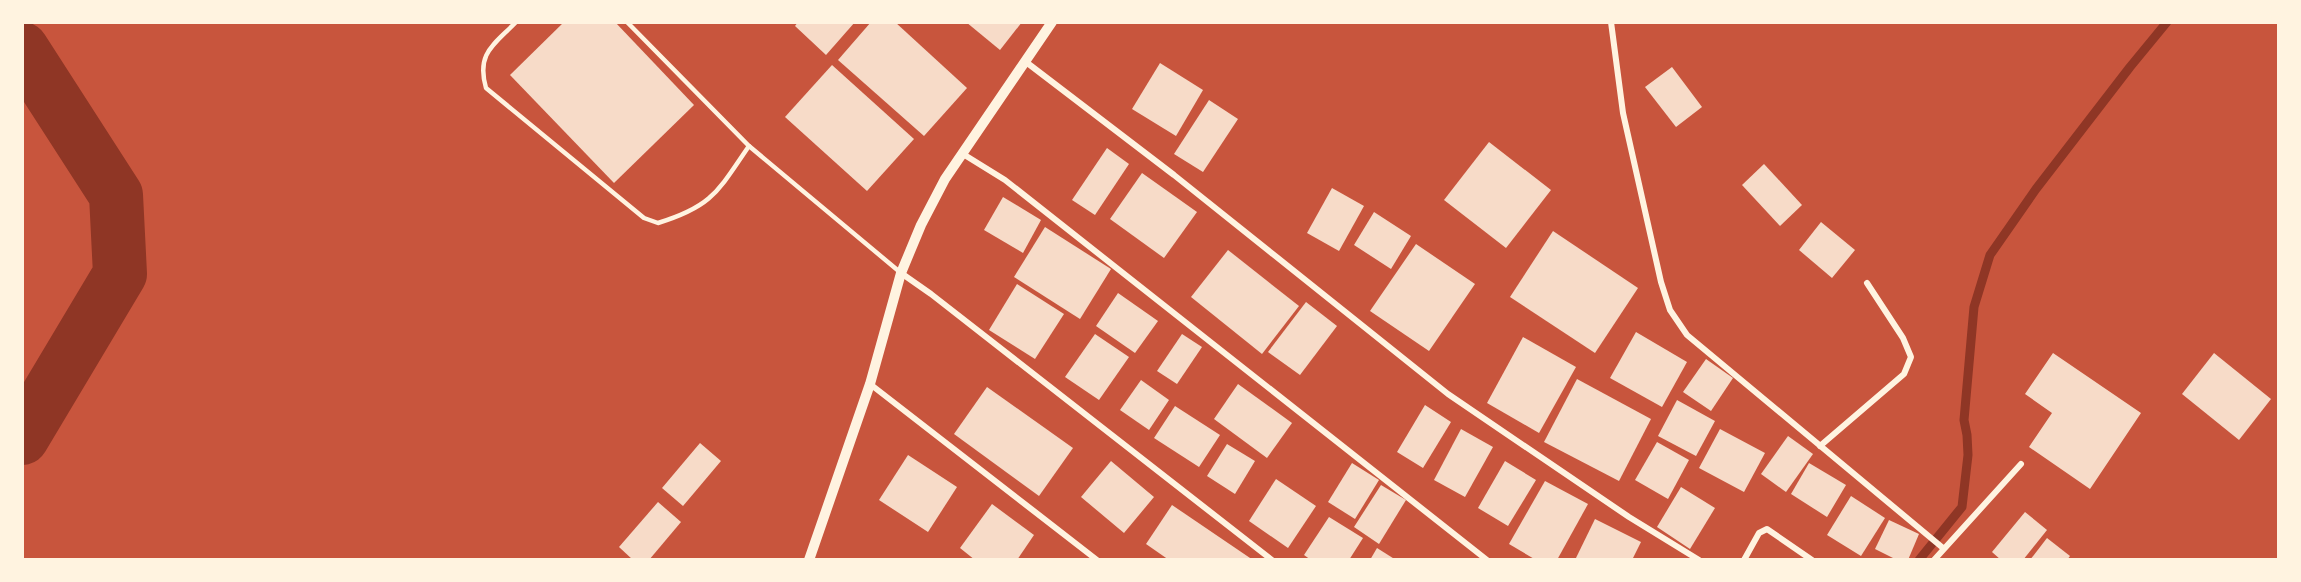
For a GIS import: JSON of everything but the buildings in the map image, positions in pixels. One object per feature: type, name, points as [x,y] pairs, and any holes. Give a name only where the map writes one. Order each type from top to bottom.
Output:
[{"type":"street","points":[[809,560],[870,384],[901,273],[935,197],[1052,22]]},
{"type":"street","points":[[1611,22],[1623,113],[1661,282],[1670,310],[1687,335],[1941,547]]},
{"type":"street","points":[[1026,62],[1174,175],[1448,394],[1629,517],[1699,560]]},
{"type":"street","points":[[963,154],[1005,180],[1487,560]]},
{"type":"street","points":[[901,273],[1272,560]]},
{"type":"street","points":[[1820,446],[1904,374],[1911,357],[1903,338],[1867,283]]},
{"type":"street","points":[[870,384],[1097,560]]},
{"type":"street","points":[[1934,560],[1941,547],[2021,464]]},
{"type":"street","points":[[1744,560],[1759,533],[1769,530],[1812,560]]},
{"type":"lane","points":[[516,22],[489,50],[483,62],[482,73],[486,88],[644,218],[658,223],[699,207],[716,194],[749,146]]},
{"type":"lane","points":[[627,22],[749,146],[901,273]]},
{"type":"waterway","points":[[1919,560],[1962,507],[1968,455],[1964,420],[1974,307],[1990,255],[2036,189],[2167,22]]},
{"type":"waterway","points":[[22,49],[116,195],[120,274],[22,438]]}]
